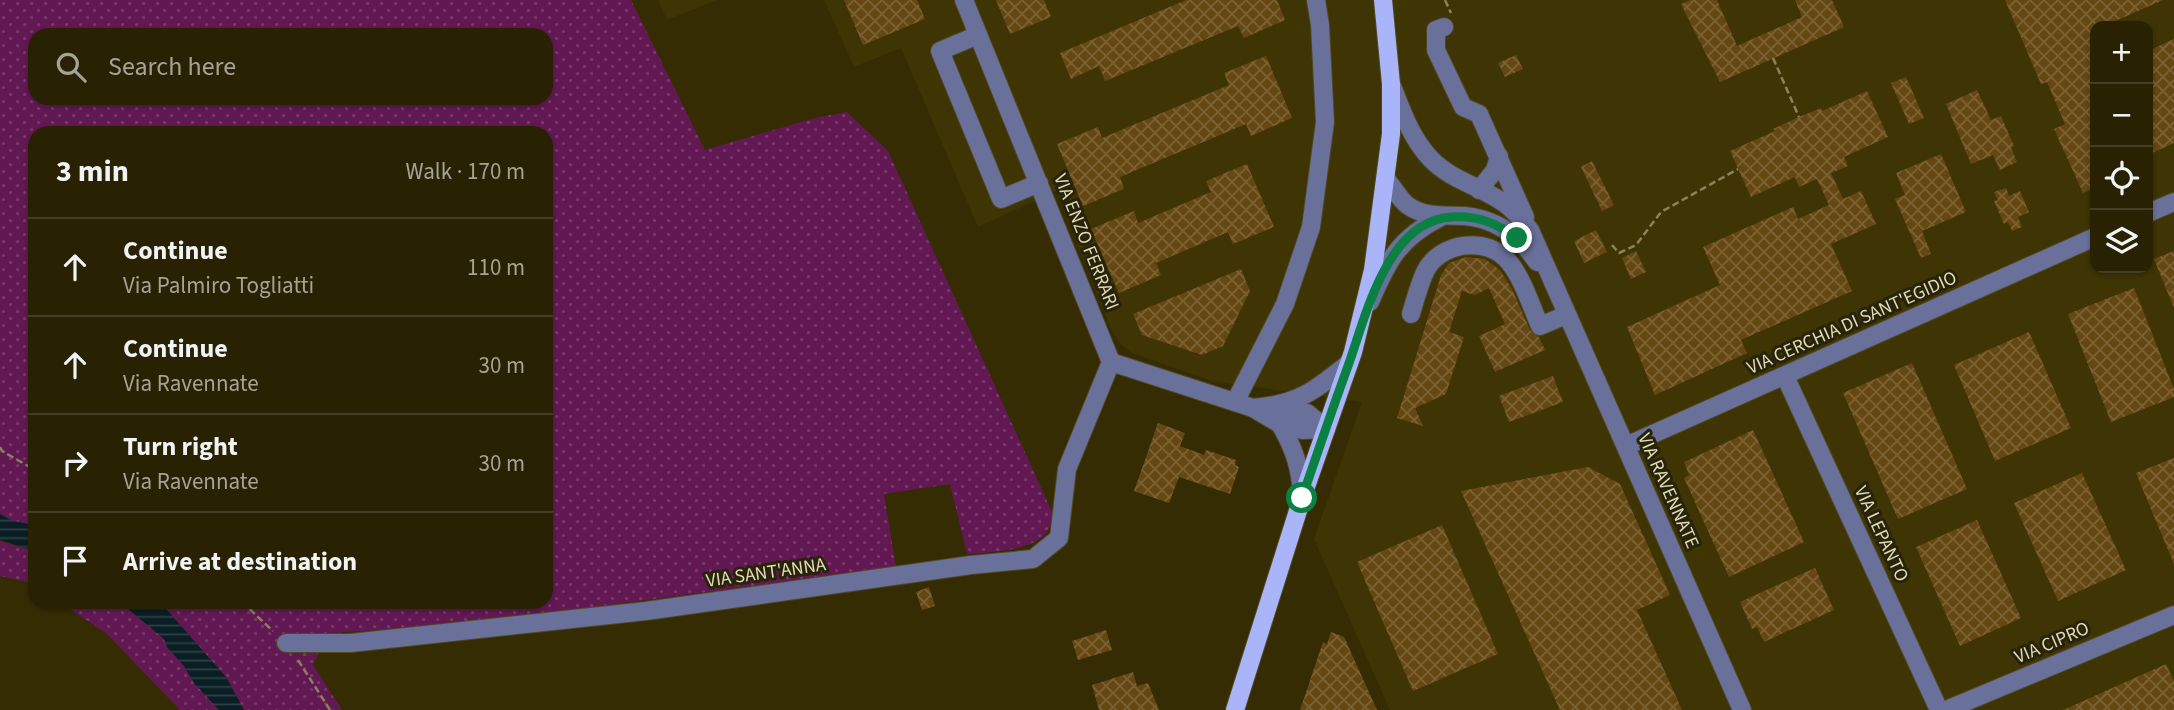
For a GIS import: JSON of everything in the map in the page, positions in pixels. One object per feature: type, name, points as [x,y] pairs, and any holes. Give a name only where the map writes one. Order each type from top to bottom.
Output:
[{"type":"main road","name":"VIA RAVENNATE","points":[[1382,0],[1391,84],[1391,134],[1386,179]]},
{"type":"main road","points":[[1235,710],[1302,498],[1351,358],[1373,270],[1386,179]]},
{"type":"street","name":"VIA ENZO FERRARI","points":[[964,0],[1111,362]]},
{"type":"street","points":[[1235,402],[1285,304],[1311,227],[1325,122],[1320,24],[1316,0]]},
{"type":"street","points":[[1444,27],[1436,30],[1436,50],[1463,107],[1479,114],[1530,230]]},
{"type":"street","points":[[978,35],[940,51],[1001,199],[1039,183]]},
{"type":"street","name":"VIA RAVENNATE","points":[[1391,84],[1406,123],[1425,152],[1445,171],[1503,202],[1530,230],[1742,710]]},
{"type":"street","points":[[1479,190],[1495,170],[1499,156]]},
{"type":"street","name":"VIA RAVENNATE","points":[[1386,179],[1406,204],[1420,212],[1441,217],[1484,219],[1504,228],[1526,246],[1555,289]]},
{"type":"street","points":[[2153,212],[2174,202]]},
{"type":"street","points":[[1279,415],[1351,358],[1370,300],[1392,255],[1408,236],[1441,217]]},
{"type":"street","name":"VIA CERCHIA DI SANT'EGIDIO","points":[[1626,446],[2090,239]]},
{"type":"street","points":[[1411,314],[1425,271],[1436,257],[1453,248],[1475,245],[1496,251],[1511,264],[1540,326],[1566,316]]},
{"type":"street","points":[[1111,362],[1279,415],[1303,430],[1325,429]]},
{"type":"street","name":"VIA SANT'ANNA","points":[[286,643],[351,643],[646,611],[957,567],[1033,559],[1059,538],[1067,468],[1111,362]]},
{"type":"street","name":"VIA LEPANTO","points":[[1785,376],[1939,710]]},
{"type":"street","points":[[1279,415],[1301,474],[1302,498]]},
{"type":"street","name":"VIA CIPRO","points":[[1945,710],[2174,615]]},
{"type":"path","points":[[1773,58],[1799,117]]},
{"type":"path","points":[[1612,245],[1619,253],[1636,245],[1661,212],[1738,169]]},
{"type":"path","points":[[0,447],[2,452],[28,466]]},
{"type":"path","points":[[250,609],[286,643],[330,710]]},
{"type":"shaded area","points":[[0,0],[631,0],[705,150],[815,118],[847,112],[888,151],[1053,514],[1048,530],[1034,542],[1012,549],[967,554],[950,484],[884,494],[896,567],[449,626],[327,633],[313,665],[342,710],[244,710],[226,677],[166,609],[553,609],[553,126],[28,126],[28,524],[0,514]]},
{"type":"shaded area","points":[[658,0],[717,0],[667,20]]},
{"type":"shaded area","points":[[824,0],[2174,0],[2174,710],[1390,710],[1314,539],[1362,402],[1212,381],[1132,353],[1120,343],[1112,331],[1056,191],[978,227],[901,48],[854,67]]},
{"type":"shaded area","points":[[0,541],[28,549],[28,583],[0,576]]},
{"type":"shaded area","points":[[70,609],[128,609],[164,639],[194,683],[219,710],[180,710],[106,633]]},
{"type":"water","points":[[0,514],[28,524],[28,549],[0,540]]},
{"type":"water","points":[[128,609],[166,609],[226,677],[244,710],[219,710],[194,683],[164,639]]},
{"type":"building","points":[[844,0],[917,0],[925,19],[863,45]]},
{"type":"building","points":[[996,0],[1044,0],[1051,17],[1010,34]]},
{"type":"building","points":[[1186,0],[1277,0],[1285,20],[1244,38],[1238,26],[1105,81],[1099,66],[1071,79],[1060,53]]},
{"type":"building","points":[[1690,0],[1717,0],[1737,46],[1802,17],[1795,0],[1832,0],[1844,27],[1720,82],[1681,4]]},
{"type":"building","points":[[2005,0],[2163,0],[2115,21],[2090,21],[2090,190],[2083,193],[2054,129],[2065,124],[2047,82],[2041,84]]},
{"type":"building","points":[[2174,39],[2174,143],[2153,153],[2153,84],[2153,49]]},
{"type":"building","points":[[1516,55],[1523,69],[1505,77],[1498,63]]},
{"type":"building","points":[[1266,56],[1292,118],[1251,136],[1246,124],[1120,177],[1124,189],[1083,206],[1057,144],[1098,127],[1102,138],[1229,85],[1224,73]]},
{"type":"building","points":[[1906,77],[1924,118],[1909,124],[1891,83]]},
{"type":"building","points":[[1977,90],[1991,120],[2001,116],[2014,146],[2011,148],[2017,162],[2000,170],[1993,155],[1971,164],[1946,104]]},
{"type":"building","points":[[1867,91],[1888,137],[1844,157],[1848,166],[1831,173],[1843,199],[1861,191],[1876,224],[1831,244],[1852,291],[1741,340],[1747,353],[1655,395],[1627,327],[1720,285],[1703,247],[1793,207],[1798,219],[1829,205],[1817,179],[1799,187],[1795,177],[1751,197],[1730,151],[1799,117],[1821,108],[1822,111]]},
{"type":"building","points":[[1941,154],[1966,212],[1922,231],[1931,254],[1921,258],[1895,199],[1905,195],[1896,173]]},
{"type":"building","points":[[1592,161],[1614,205],[1602,211],[1581,167]]},
{"type":"building","points":[[1247,164],[1274,227],[1233,244],[1228,232],[1156,263],[1161,275],[1119,293],[1091,229],[1134,211],[1138,223],[1211,192],[1206,181]]},
{"type":"building","points":[[2006,188],[2009,196],[2020,191],[2029,212],[2018,217],[2022,227],[2012,231],[2008,222],[2004,224],[1994,201],[1998,200],[1994,192]]},
{"type":"building","points":[[1596,230],[1607,252],[1584,263],[1574,241]]},
{"type":"building","points":[[1636,251],[1646,272],[1631,279],[1622,258]]},
{"type":"building","points":[[2174,251],[2174,308],[2154,259]]},
{"type":"building","points":[[1466,257],[1485,259],[1500,270],[1512,289],[1530,330],[1539,337],[1545,350],[1495,372],[1479,336],[1505,324],[1489,288],[1475,295],[1462,291],[1449,332],[1464,337],[1446,394],[1415,408],[1423,426],[1397,418],[1441,275],[1449,263]]},
{"type":"building","points":[[1241,269],[1250,291],[1223,346],[1202,355],[1142,335],[1133,314]]},
{"type":"building","points":[[2134,288],[2174,389],[2174,397],[2111,422],[2068,314]]},
{"type":"building","points":[[2029,332],[2071,428],[1995,461],[1954,365]]},
{"type":"building","points":[[1912,363],[1967,489],[1898,519],[1843,393]]},
{"type":"building","points":[[1553,376],[1563,402],[1509,422],[1499,396]]},
{"type":"building","points":[[1158,423],[1185,433],[1180,446],[1204,455],[1206,450],[1236,460],[1235,465],[1239,467],[1230,494],[1179,477],[1169,503],[1134,491]]},
{"type":"building","points":[[1753,430],[1804,542],[1729,577],[1684,478],[1689,475],[1684,462]]},
{"type":"building","points":[[2174,458],[2174,564],[2136,473]]},
{"type":"building","points":[[1588,467],[1620,484],[1670,595],[1637,610],[1682,710],[1560,710],[1461,491]]},
{"type":"building","points":[[2082,473],[2126,570],[2058,601],[2014,503]]},
{"type":"building","points":[[1977,520],[2021,618],[1960,646],[1916,547]]},
{"type":"building","points":[[1442,525],[1498,654],[1413,691],[1357,562]]},
{"type":"building","points":[[1815,568],[1834,610],[1764,642],[1757,627],[1752,629],[1740,602]]},
{"type":"building","points":[[929,587],[935,606],[922,610],[916,592]]},
{"type":"building","points":[[1106,630],[1112,650],[1078,660],[1072,641]]},
{"type":"building","points":[[1331,632],[1344,637],[1377,710],[1300,710],[1323,642],[1327,644]]},
{"type":"building","points":[[2166,664],[2174,681],[2174,710],[2063,710]]},
{"type":"building","points":[[1133,672],[1137,686],[1148,683],[1159,710],[1099,710],[1092,685]]},
{"type":"route","points":[[1302,498],[1370,300],[1392,255],[1408,236],[1441,217],[1484,219],[1504,228],[1517,238]]}]
